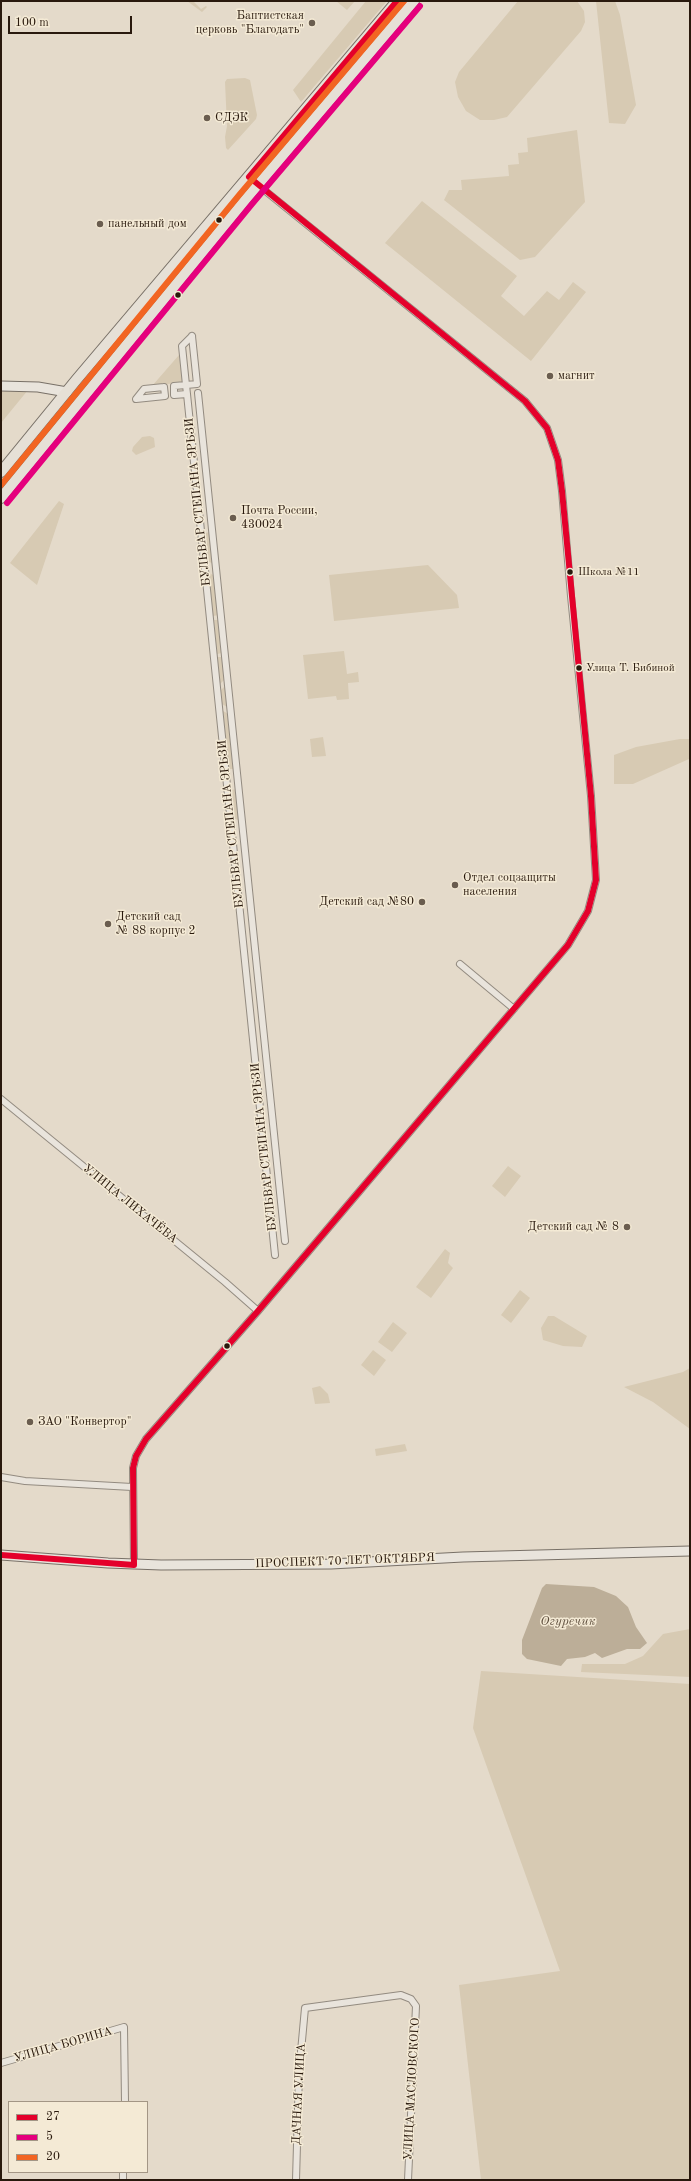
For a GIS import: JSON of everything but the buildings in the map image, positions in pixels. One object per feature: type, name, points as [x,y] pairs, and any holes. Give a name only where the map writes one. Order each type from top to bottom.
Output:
[{"type":"main road","points":[[1,472],[397,1]]},
{"type":"main road","points":[[1,498],[258,185],[414,1]]},
{"type":"main road","points":[[249,177],[258,185]]},
{"type":"main road","points":[[1,386],[38,387],[67,392],[79,402]]},
{"type":"main road","name":"ПРОСПЕКТ 70 ЛЕТ ОКТЯБРЯ","points":[[1,1555],[134,1565],[331,1564],[463,1557],[690,1551]]},
{"type":"street","points":[[134,1565],[132,1487],[136,1456],[146,1439],[258,1311],[568,944],[581,925],[588,910],[596,880],[591,796],[562,491],[554,445],[541,418],[525,401],[258,185]]},
{"type":"street","name":"БУЛЬВАР СТЕПАНА ЭРЬЗИ","points":[[186,385],[197,384],[192,336],[182,346],[275,1255]]},
{"type":"street","points":[[186,385],[174,386],[174,395],[187,394]]},
{"type":"street","name":"БУЛЬВАР СТЕПАНА ЭРЬЗИ","points":[[198,393],[286,1242]]},
{"type":"street","points":[[460,964],[514,1009]]},
{"type":"street","name":"УЛИЦА ЛИХАЧЁВА","points":[[2,1101],[225,1282],[258,1311]]},
{"type":"street","points":[[1,1477],[25,1481],[132,1487]]},
{"type":"street","name":"УЛИЦА МАСЛОВСКОГО","points":[[304,2008],[401,1995],[411,1998],[416,2006],[408,2180]]},
{"type":"street","name":"ДАЧНАЯ УЛИЦА","points":[[296,2180],[299,2073],[304,2008]]},
{"type":"street","name":"УЛИЦА БОРИНА","points":[[1,2063],[124,2027],[125,2101]]},
{"type":"shaded area","points":[[187,1],[193,1],[201,9],[206,6],[207,7],[202,12]]},
{"type":"shaded area","points":[[336,1],[355,1],[347,10]]},
{"type":"shaded area","points":[[366,1],[387,1],[301,102],[293,90]]},
{"type":"shaded area","points":[[518,1],[577,1],[584,11],[585,22],[581,31],[507,117],[494,120],[480,120],[466,111],[458,97],[455,82],[459,72]]},
{"type":"shaded area","points":[[596,1],[615,1],[620,15],[636,105],[625,124],[609,123]]},
{"type":"shaded area","points":[[245,78],[250,80],[257,115],[256,119],[228,150],[226,148],[225,137],[227,126],[225,82],[227,79]]},
{"type":"shaded area","points":[[577,130],[585,202],[535,257],[520,260],[444,200],[449,190],[462,190],[461,180],[509,176],[508,165],[519,164],[518,153],[528,152],[527,138]]},
{"type":"shaded area","points":[[422,201],[517,276],[501,296],[524,316],[547,291],[559,300],[573,282],[586,292],[531,361],[385,243]]},
{"type":"shaded area","points":[[179,355],[183,382],[152,386]]},
{"type":"shaded area","points":[[1,389],[28,390],[1,423]]},
{"type":"shaded area","points":[[150,436],[154,438],[155,447],[136,455],[132,451],[133,447],[142,437]]},
{"type":"shaded area","points":[[59,501],[64,504],[37,585],[10,563]]},
{"type":"shaded area","points":[[210,532],[213,564],[208,561],[205,533]]},
{"type":"shaded area","points":[[428,565],[457,595],[459,608],[334,621],[329,575]]},
{"type":"shaded area","points":[[209,573],[215,576],[219,615],[213,616]]},
{"type":"shaded area","points":[[214,620],[219,620],[222,653],[217,654]]},
{"type":"shaded area","points":[[344,651],[347,674],[358,672],[359,682],[348,683],[349,699],[337,700],[336,696],[308,699],[303,655]]},
{"type":"shaded area","points":[[217,657],[223,657],[225,679],[220,684]]},
{"type":"shaded area","points":[[226,685],[229,708],[222,704],[221,690]]},
{"type":"shaded area","points":[[223,711],[230,715],[235,769],[229,769]]},
{"type":"shaded area","points":[[323,737],[326,756],[312,757],[310,739]]},
{"type":"shaded area","points":[[680,739],[690,739],[689,759],[633,784],[614,784],[614,755],[636,747]]},
{"type":"shaded area","points":[[238,789],[241,822],[234,818],[231,790]]},
{"type":"shaded area","points":[[508,1166],[521,1176],[505,1197],[492,1186]]},
{"type":"shaded area","points":[[445,1249],[450,1253],[448,1263],[453,1268],[431,1298],[416,1287]]},
{"type":"shaded area","points":[[520,1290],[530,1298],[511,1323],[501,1315]]},
{"type":"shaded area","points":[[548,1316],[554,1316],[587,1336],[582,1347],[563,1346],[543,1340],[541,1328]]},
{"type":"shaded area","points":[[393,1322],[407,1333],[392,1352],[378,1342]]},
{"type":"shaded area","points":[[373,1350],[386,1360],[374,1376],[361,1365]]},
{"type":"shaded area","points":[[690,1368],[690,1429],[653,1402],[624,1387],[683,1372]]},
{"type":"shaded area","points":[[320,1386],[328,1394],[330,1403],[315,1404],[312,1388]]},
{"type":"shaded area","points":[[405,1444],[407,1451],[376,1456],[375,1449]]},
{"type":"shaded area","points":[[690,1629],[690,1677],[581,1672],[582,1664],[625,1664],[643,1656],[663,1634]]},
{"type":"shaded area","points":[[481,1671],[690,1684],[690,2180],[481,2180],[459,1985],[560,1971],[473,1728]]},
{"type":"water","name":"Огуречик","points":[[546,1584],[594,1587],[616,1596],[628,1607],[636,1627],[647,1643],[640,1649],[627,1649],[602,1658],[595,1653],[585,1657],[567,1659],[561,1666],[527,1659],[522,1654],[522,1640],[542,1588]]},
{"type":"transit line","name":"27","points":[[134,1565],[133,1468],[136,1456],[146,1439],[258,1311],[568,945],[588,911],[596,880],[591,796],[562,491],[558,460],[547,428],[525,401],[249,177],[397,1]]},
{"type":"transit line","name":"20","points":[[1,485],[240,194],[404,1]]},
{"type":"transit line","name":"5","points":[[7,503],[252,204],[420,6]]},
{"type":"transit line","name":"27","points":[[1,1555],[134,1565]]},
{"type":"place","name":"Баптистская церковь \"Благодать\"","points":[[312,23]]},
{"type":"place","name":"СДЭК","points":[[207,118]]},
{"type":"place","name":"панельный дом","points":[[100,224]]},
{"type":"place","name":"магнит","points":[[550,376]]},
{"type":"place","name":"Почта России, 430024","points":[[233,518]]},
{"type":"place","name":"Школа №11","points":[[570,572]]},
{"type":"place","name":"Улица Т. Бибиной","points":[[579,668]]},
{"type":"place","name":"Отдел соцзащиты населения","points":[[455,885]]},
{"type":"place","name":"Детский сад №80","points":[[422,902]]},
{"type":"place","name":"Детский сад № 88 корпус 2","points":[[108,924]]},
{"type":"place","name":"Детский сад № 8","points":[[627,1227]]},
{"type":"place","name":"ЗАО \"Конвертор\"","points":[[30,1422]]}]
